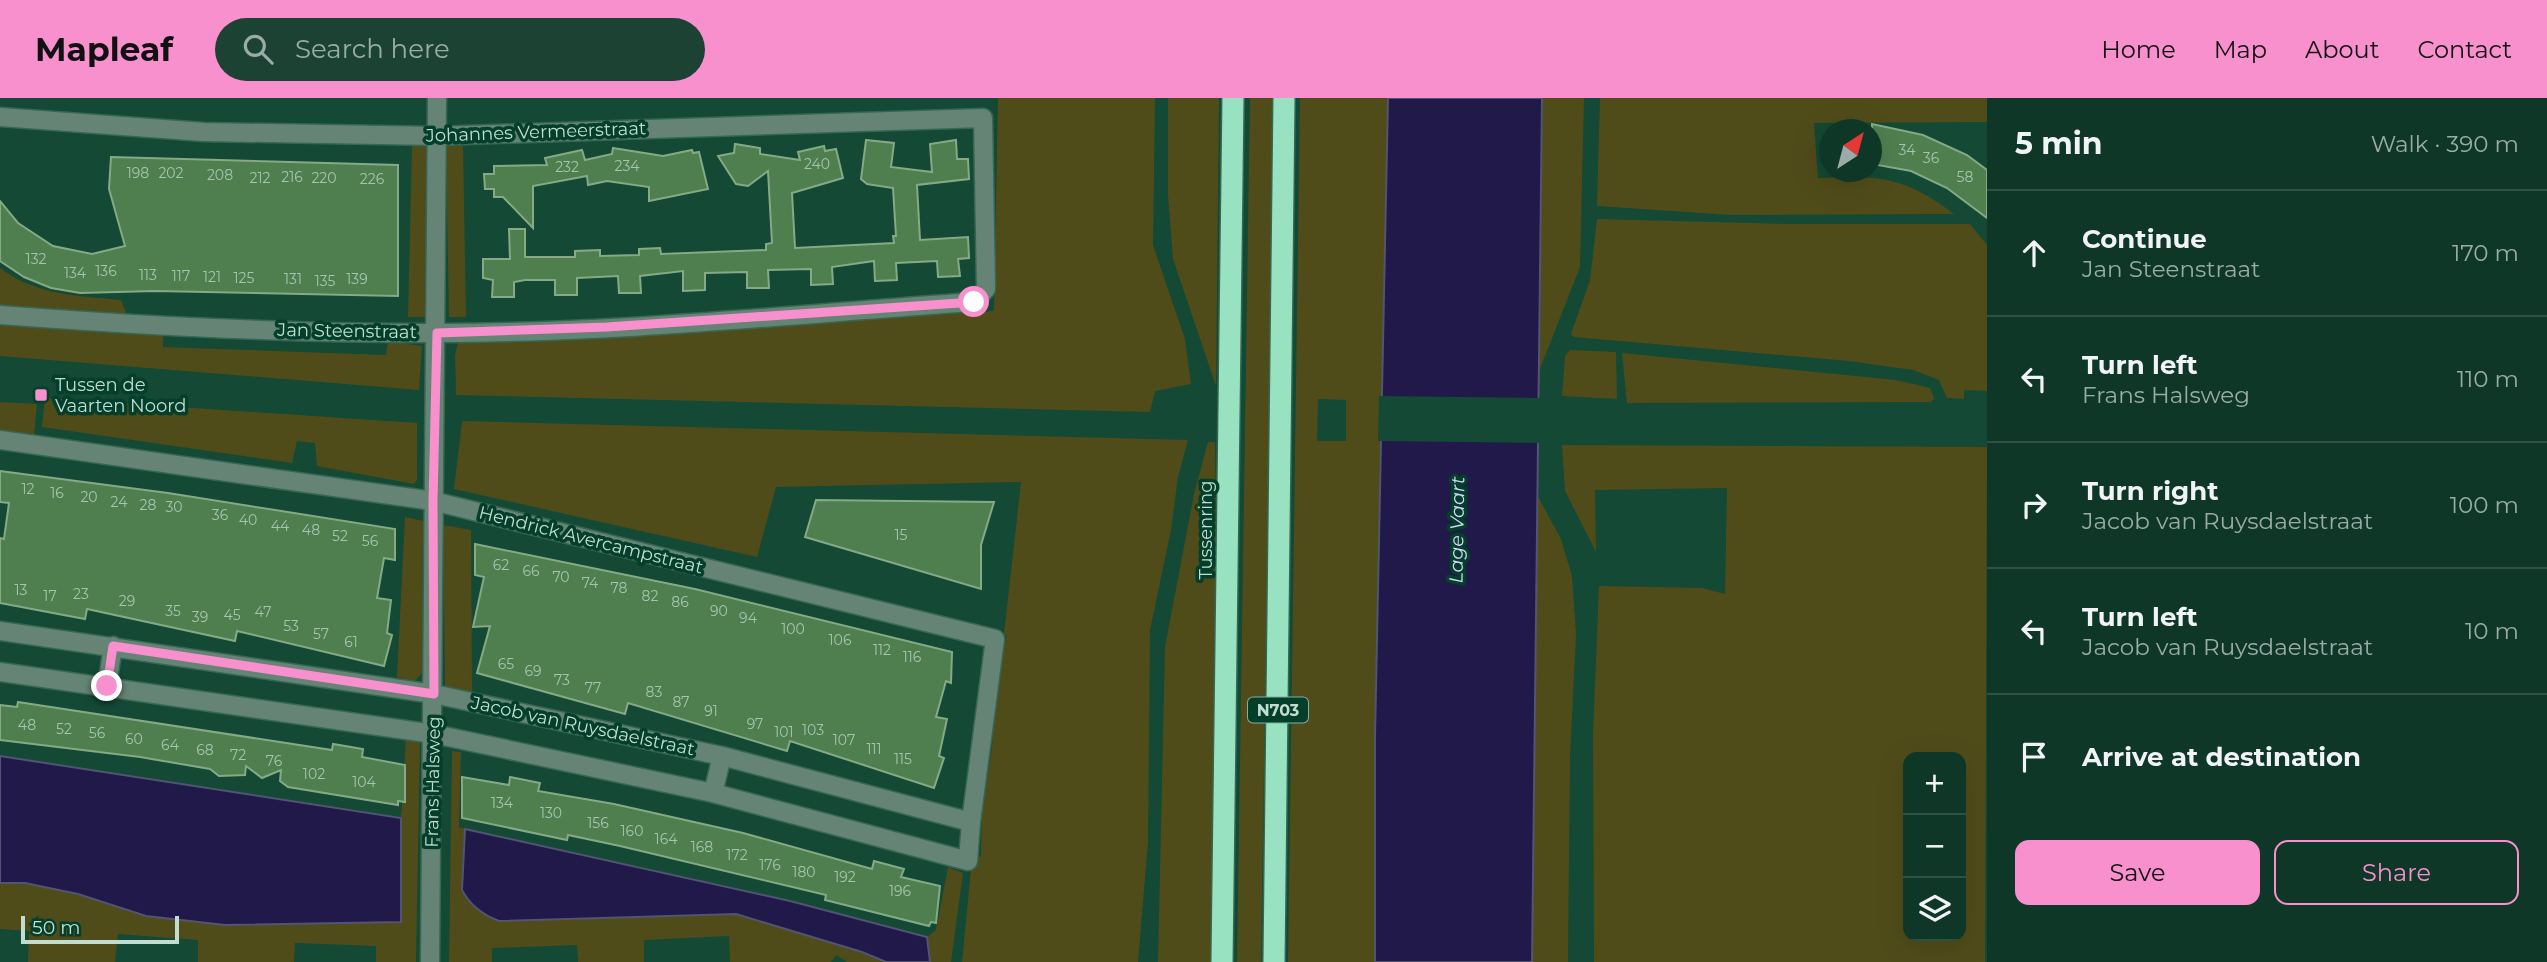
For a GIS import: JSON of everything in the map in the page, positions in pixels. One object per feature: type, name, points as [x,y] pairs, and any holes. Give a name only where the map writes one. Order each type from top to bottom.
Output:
[{"type":"highway","name":"Tussenring","points":[[1222,962],[1233,98]]},
{"type":"highway","name":"N703","points":[[1274,962],[1284,98]]},
{"type":"street","name":"Frans Halsweg","points":[[430,962],[434,734],[437,98]]},
{"type":"street","name":"Johannes Vermeerstraat","points":[[0,117],[204,132],[436,136],[983,118],[986,208]]},
{"type":"street","name":"Jan Steenstraat","points":[[0,315],[142,326],[437,333],[607,327],[974,302],[986,289],[986,208]]},
{"type":"street","name":"Hendrick Avercampstraat","points":[[0,440],[433,501],[995,639],[971,822]]},
{"type":"street","name":"Jacob van Ruysdaelstraat","points":[[0,631],[434,694],[722,756],[971,822]]},
{"type":"street","points":[[107,686],[113,646]]},
{"type":"street","points":[[0,672],[434,734],[713,793],[968,861],[971,822]]},
{"type":"street","points":[[713,793],[722,756]]},
{"type":"shaded area","points":[[998,98],[1155,98],[1153,245],[1185,339],[1191,384],[1155,391],[1150,412],[456,395],[455,355],[458,343],[994,311]]},
{"type":"shaded area","points":[[1168,98],[1219,98],[1216,386],[1173,259],[1168,195]]},
{"type":"shaded area","points":[[1250,98],[1274,98],[1261,962],[1237,962]]},
{"type":"shaded area","points":[[1300,98],[1388,98],[1375,737],[1375,962],[1288,962]],"holes":[[[1318,399],[1346,400],[1346,441],[1317,441]]]},
{"type":"shaded area","points":[[1543,98],[1584,98],[1580,267],[1538,374]]},
{"type":"shaded area","points":[[1600,98],[1987,98],[1987,122],[1882,123],[1882,119],[1819,119],[1819,123],[1814,123],[1819,182],[1890,181],[1920,192],[1954,214],[1731,215],[1597,206]]},
{"type":"shaded area","points":[[412,144],[429,145],[428,317],[408,317]]},
{"type":"shaded area","points":[[446,146],[463,146],[466,317],[449,317]]},
{"type":"shaded area","points":[[1597,219],[1788,224],[1970,224],[1987,245],[1987,391],[1964,390],[1964,399],[1947,398],[1939,380],[1913,370],[1849,361],[1574,337],[1571,334],[1590,280]]},
{"type":"shaded area","points":[[0,268],[28,284],[58,293],[121,300],[128,318],[0,307]]},
{"type":"shaded area","points":[[0,320],[163,336],[163,347],[386,355],[388,341],[422,346],[419,390],[0,356]]},
{"type":"shaded area","points":[[1570,350],[1616,352],[1617,399],[1562,396],[1565,356]]},
{"type":"shaded area","points":[[1622,353],[1896,380],[1930,388],[1934,398],[1931,402],[1627,403]]},
{"type":"shaded area","points":[[45,398],[417,423],[417,480],[414,484],[317,466],[315,443],[297,441],[292,463],[42,427]]},
{"type":"shaded area","points":[[0,402],[37,404],[34,436],[0,432]]},
{"type":"shaded area","points":[[462,421],[1188,440],[1178,477],[1171,530],[1150,630],[1148,842],[1138,962],[962,962],[971,869],[981,855],[982,811],[992,748],[995,678],[1007,637],[1004,634],[1021,482],[776,487],[757,557],[454,489]]},
{"type":"shaded area","points":[[1208,442],[1215,442],[1218,670],[1213,962],[1158,962],[1165,647],[1194,494]]},
{"type":"shaded area","points":[[1562,445],[1987,447],[1985,962],[1594,962],[1593,734],[1599,586],[1702,588],[1725,594],[1727,488],[1595,490],[1596,552],[1565,491]]},
{"type":"shaded area","points":[[1537,495],[1561,539],[1572,576],[1576,634],[1570,757],[1568,962],[1532,962]]},
{"type":"shaded area","points":[[405,517],[423,521],[422,673],[414,682],[397,677]]},
{"type":"shaded area","points":[[443,525],[471,530],[472,693],[445,687]]},
{"type":"shaded area","points":[[406,739],[420,742],[416,962],[376,962],[376,946],[295,943],[294,962],[198,962],[198,940],[118,934],[115,962],[28,962],[29,931],[0,929],[0,883],[55,889],[109,905],[400,922],[401,818]]},
{"type":"shaded area","points":[[452,751],[461,752],[459,827],[465,829],[462,890],[473,905],[493,919],[499,921],[736,914],[862,952],[886,962],[847,962],[836,955],[831,962],[730,962],[729,936],[644,940],[644,962],[578,962],[577,945],[492,948],[492,962],[449,962]]},
{"type":"shaded area","points":[[948,867],[963,873],[951,962],[930,962],[927,937],[936,930]]},
{"type":"water","name":"Lage Vaart","points":[[1388,98],[1542,98],[1532,962],[1375,962],[1375,737]]},
{"type":"water","points":[[0,756],[401,818],[401,922],[225,925],[146,916],[78,894],[25,883],[0,883]]},
{"type":"water","points":[[465,829],[790,901],[927,937],[930,962],[886,962],[862,952],[736,914],[499,921],[477,909],[462,890]]},
{"type":"pier","points":[[1379,396],[1542,398],[1541,443],[1378,441]]},
{"type":"building","points":[[1882,126],[1923,135],[1967,155],[1987,170],[1987,218],[1947,188],[1911,171],[1882,166]]},
{"type":"building","points":[[866,140],[894,143],[891,167],[932,172],[930,144],[956,140],[957,159],[968,159],[969,179],[917,185],[920,240],[968,237],[969,258],[958,259],[960,276],[938,277],[937,261],[896,263],[897,280],[875,281],[874,261],[832,267],[833,284],[811,285],[811,269],[768,270],[769,288],[747,288],[747,272],[705,273],[705,290],[683,291],[683,271],[640,276],[641,293],[619,293],[618,276],[577,278],[577,295],[555,295],[555,280],[514,282],[514,297],[492,297],[493,280],[483,278],[483,259],[510,259],[509,229],[525,229],[525,257],[575,257],[575,251],[600,250],[600,256],[639,255],[639,249],[660,248],[661,254],[766,250],[766,244],[772,243],[768,171],[748,186],[736,184],[718,156],[734,153],[735,144],[760,148],[760,154],[800,160],[798,152],[824,146],[825,151],[836,149],[843,178],[792,193],[795,248],[894,243],[893,236],[896,236],[893,188],[867,184],[861,179]]},
{"type":"building","points":[[613,148],[663,156],[692,150],[693,153],[699,152],[708,189],[649,201],[649,187],[607,181],[588,185],[587,176],[533,186],[533,228],[503,197],[494,197],[494,189],[485,189],[484,174],[494,174],[494,166],[547,165],[545,158],[582,150],[585,160],[612,154]]},
{"type":"building","points":[[111,157],[398,165],[398,296],[155,291],[80,293],[51,288],[24,277],[0,261],[0,201],[18,223],[53,246],[92,254],[125,246],[109,189]]},
{"type":"building","points":[[0,471],[168,493],[395,529],[395,560],[384,558],[377,598],[391,600],[387,633],[392,635],[384,666],[237,631],[235,641],[87,609],[85,619],[0,603],[0,538],[4,539],[9,503],[0,502]]},
{"type":"building","points":[[816,500],[994,502],[981,545],[981,589],[805,537]]},
{"type":"building","points":[[475,544],[695,589],[952,652],[951,683],[946,681],[936,717],[947,719],[939,756],[944,758],[934,788],[790,741],[787,751],[628,703],[625,714],[477,673],[490,626],[473,627],[484,577],[475,575]]},
{"type":"building","points":[[18,702],[332,750],[333,744],[363,749],[362,757],[405,765],[405,802],[398,801],[398,805],[288,787],[280,781],[281,770],[262,778],[246,766],[245,775],[219,776],[210,769],[140,757],[0,740],[0,705],[17,707]]},
{"type":"building","points":[[462,777],[509,785],[510,777],[540,783],[538,791],[614,804],[743,833],[872,869],[874,861],[904,869],[901,877],[940,886],[936,923],[931,922],[929,926],[825,900],[826,895],[620,846],[568,835],[567,840],[462,818]]},
{"type":"place","name":"Tussen de Vaarten Noord","points":[[41,395]]},
{"type":"route","points":[[107,686],[113,646],[434,694],[433,501],[437,333],[607,327],[974,302]]}]
